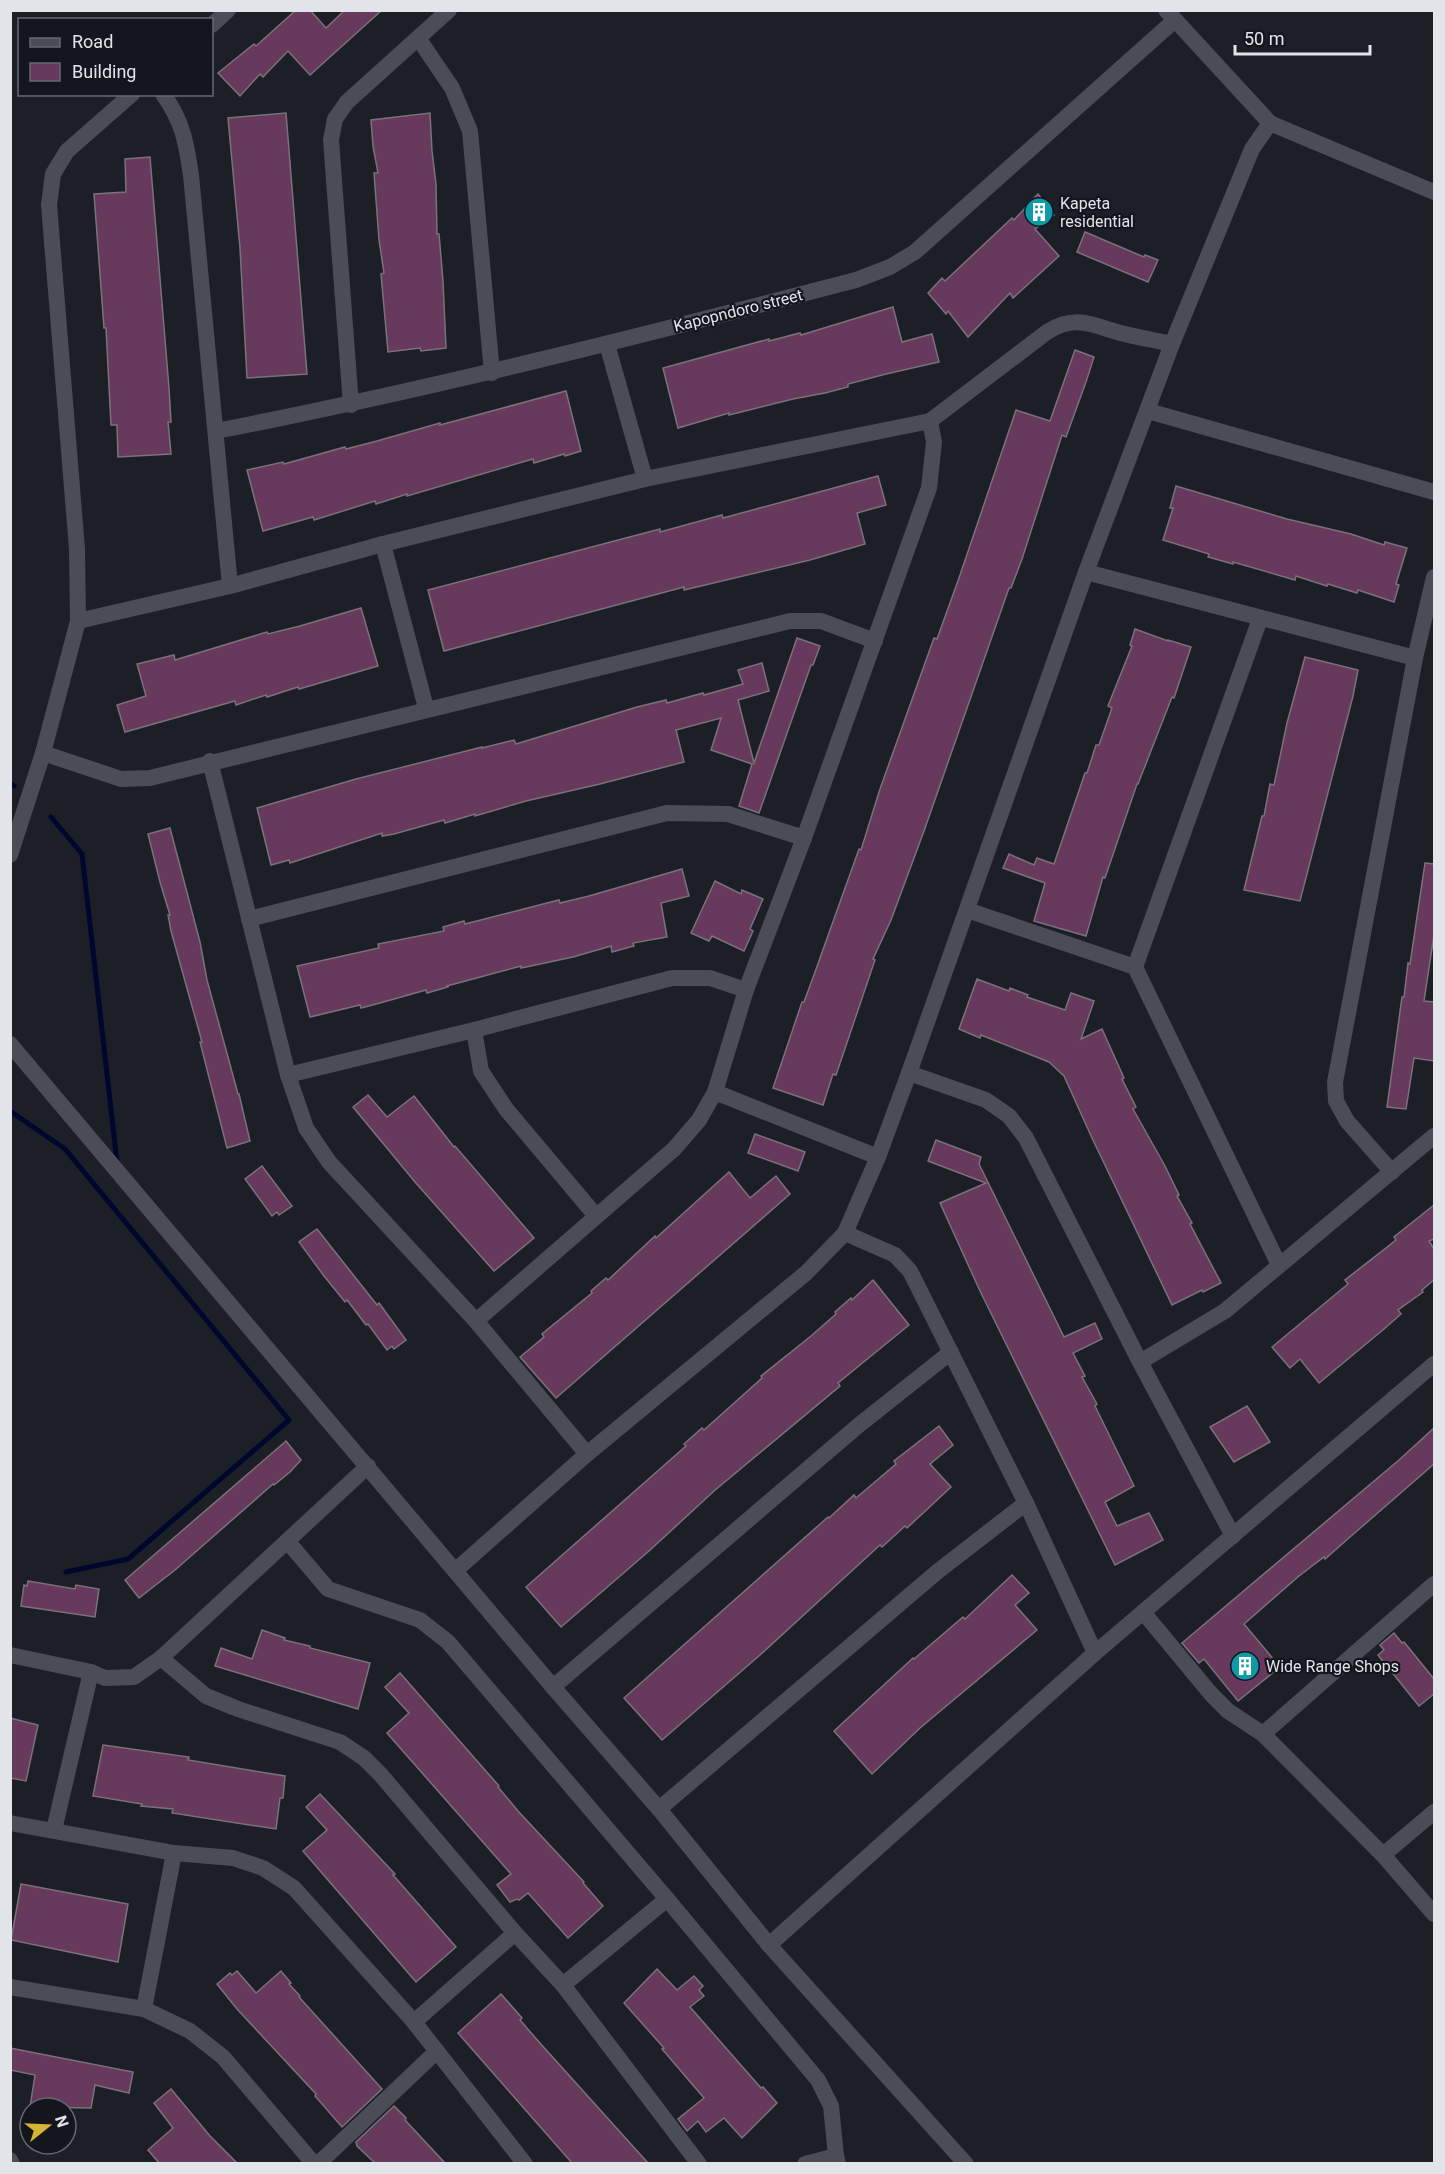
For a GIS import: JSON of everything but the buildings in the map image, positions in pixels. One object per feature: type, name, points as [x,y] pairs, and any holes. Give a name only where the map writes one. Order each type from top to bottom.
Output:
[{"type":"street","points":[[213,24],[228,10]]},
{"type":"street","points":[[351,405],[331,140],[335,119],[347,102],[449,10]]},
{"type":"street","points":[[1171,15],[1270,123],[1434,192]]},
{"type":"street","name":"Kapopndoro street","points":[[216,431],[351,405],[492,373],[856,280],[890,267],[915,252],[1171,15]]},
{"type":"street","points":[[418,38],[452,88],[470,131],[492,373]]},
{"type":"street","points":[[10,855],[43,753],[78,621],[77,549],[49,205],[53,174],[67,151],[130,96]]},
{"type":"street","points":[[164,96],[185,135],[191,175],[230,586]]},
{"type":"street","points":[[456,1570],[587,1454],[806,1273],[845,1233],[878,1157],[909,1073],[1086,572],[1172,344],[1252,149],[1270,123]]},
{"type":"street","points":[[78,621],[230,586],[382,544],[645,479],[930,421],[1058,325],[1071,322],[1093,323],[1116,331],[1172,344]]},
{"type":"street","points":[[607,344],[645,479]]},
{"type":"street","points":[[1148,411],[1434,492]]},
{"type":"street","points":[[476,1321],[674,1149],[699,1120],[715,1092],[746,990],[876,641],[929,488],[934,442],[930,421]]},
{"type":"street","points":[[382,544],[426,708]]},
{"type":"street","points":[[1086,572],[1415,658]]},
{"type":"street","points":[[1392,1172],[1347,1120],[1335,1101],[1335,1082],[1415,658],[1434,577]]},
{"type":"street","points":[[1135,967],[1260,619]]},
{"type":"street","points":[[43,753],[121,779],[150,778],[426,708],[790,621],[821,621],[876,641]]},
{"type":"street","points":[[210,762],[288,1075],[306,1128],[329,1162],[476,1321],[587,1454]]},
{"type":"street","points":[[249,919],[667,813],[728,814],[804,838]]},
{"type":"street","points":[[967,910],[1135,967],[1279,1265]]},
{"type":"street","points":[[288,1075],[474,1030],[672,978],[710,978],[746,990]]},
{"type":"street","points":[[474,1030],[481,1071],[506,1109],[596,1216]]},
{"type":"street","points":[[10,1044],[659,1809],[769,1945],[961,2162]]},
{"type":"street","points":[[909,1073],[986,1100],[1009,1116],[1026,1138],[1140,1362],[1233,1536]]},
{"type":"street","points":[[715,1092],[878,1157]]},
{"type":"street","points":[[1140,1362],[1225,1311],[1434,1136]]},
{"type":"street","points":[[845,1233],[895,1255],[910,1271],[1026,1503],[1095,1653]]},
{"type":"street","points":[[554,1687],[859,1425],[951,1353]]},
{"type":"street","points":[[769,1945],[1095,1653],[1434,1364]]},
{"type":"street","points":[[10,1654],[91,1672],[105,1678],[134,1677],[161,1658],[368,1466]]},
{"type":"street","points":[[659,1809],[937,1572],[1026,1503]]},
{"type":"street","points":[[288,1542],[328,1589],[420,1620],[448,1642],[818,2080],[831,2106],[837,2160],[805,2163]]},
{"type":"street","points":[[1263,1734],[1434,1584]]},
{"type":"street","points":[[1143,1612],[1216,1700],[1228,1712],[1263,1734],[1383,1855],[1434,1914]]},
{"type":"street","points":[[161,1658],[206,1696],[238,1709],[340,1742],[364,1758],[515,1933],[563,1985],[699,2163]]},
{"type":"street","points":[[54,1830],[91,1672]]},
{"type":"street","points":[[1383,1855],[1434,1812]]},
{"type":"street","points":[[10,1823],[174,1853],[233,1858],[263,1869],[294,1888],[414,2022],[525,2163]]},
{"type":"street","points":[[144,2009],[174,1853]]},
{"type":"street","points":[[563,1985],[667,1899]]},
{"type":"street","points":[[414,2022],[515,1933]]},
{"type":"street","points":[[10,1987],[144,2009],[190,2031],[223,2057],[316,2163],[437,2051]]},
{"type":"waterway","points":[[10,783],[14,786]]},
{"type":"waterway","points":[[51,817],[82,854],[117,1162]]},
{"type":"waterway","points":[[10,1111],[65,1149],[289,1420],[128,1559],[66,1572]]},
{"type":"place","name":"Kapeta residential","points":[[1039,212]]},
{"type":"place","name":"Wide Range Shops","points":[[1245,1666]]}]
